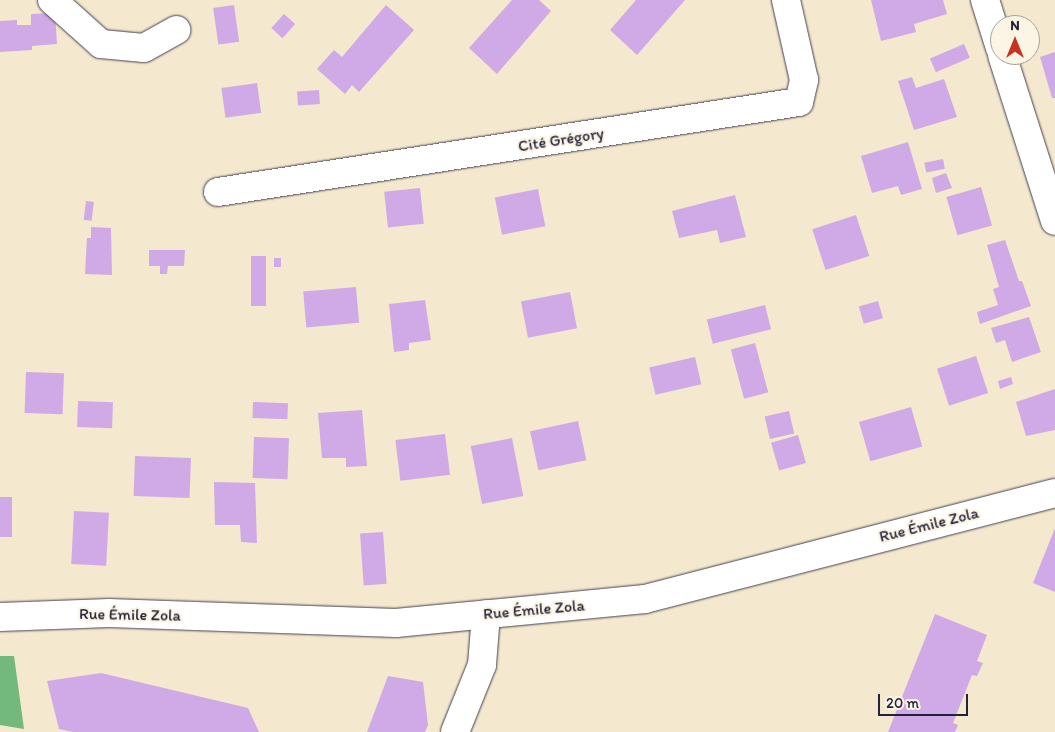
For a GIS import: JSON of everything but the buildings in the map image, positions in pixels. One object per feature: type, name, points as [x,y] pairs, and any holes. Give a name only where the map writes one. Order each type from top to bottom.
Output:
[{"type":"street","points":[[52,0],[101,44],[144,48],[176,30]]},
{"type":"street","name":"Cité Grégory","points":[[218,192],[799,102],[804,80],[786,0]]},
{"type":"street","points":[[985,0],[990,16]]},
{"type":"street","points":[[1005,65],[1055,221]]},
{"type":"street","name":"Rue Émile Zola","points":[[0,618],[109,613],[396,623],[645,599],[1055,493]]},
{"type":"street","points":[[455,732],[482,665],[486,614]]},
{"type":"green space","points":[[0,656],[14,656],[24,729],[0,725]]}]
